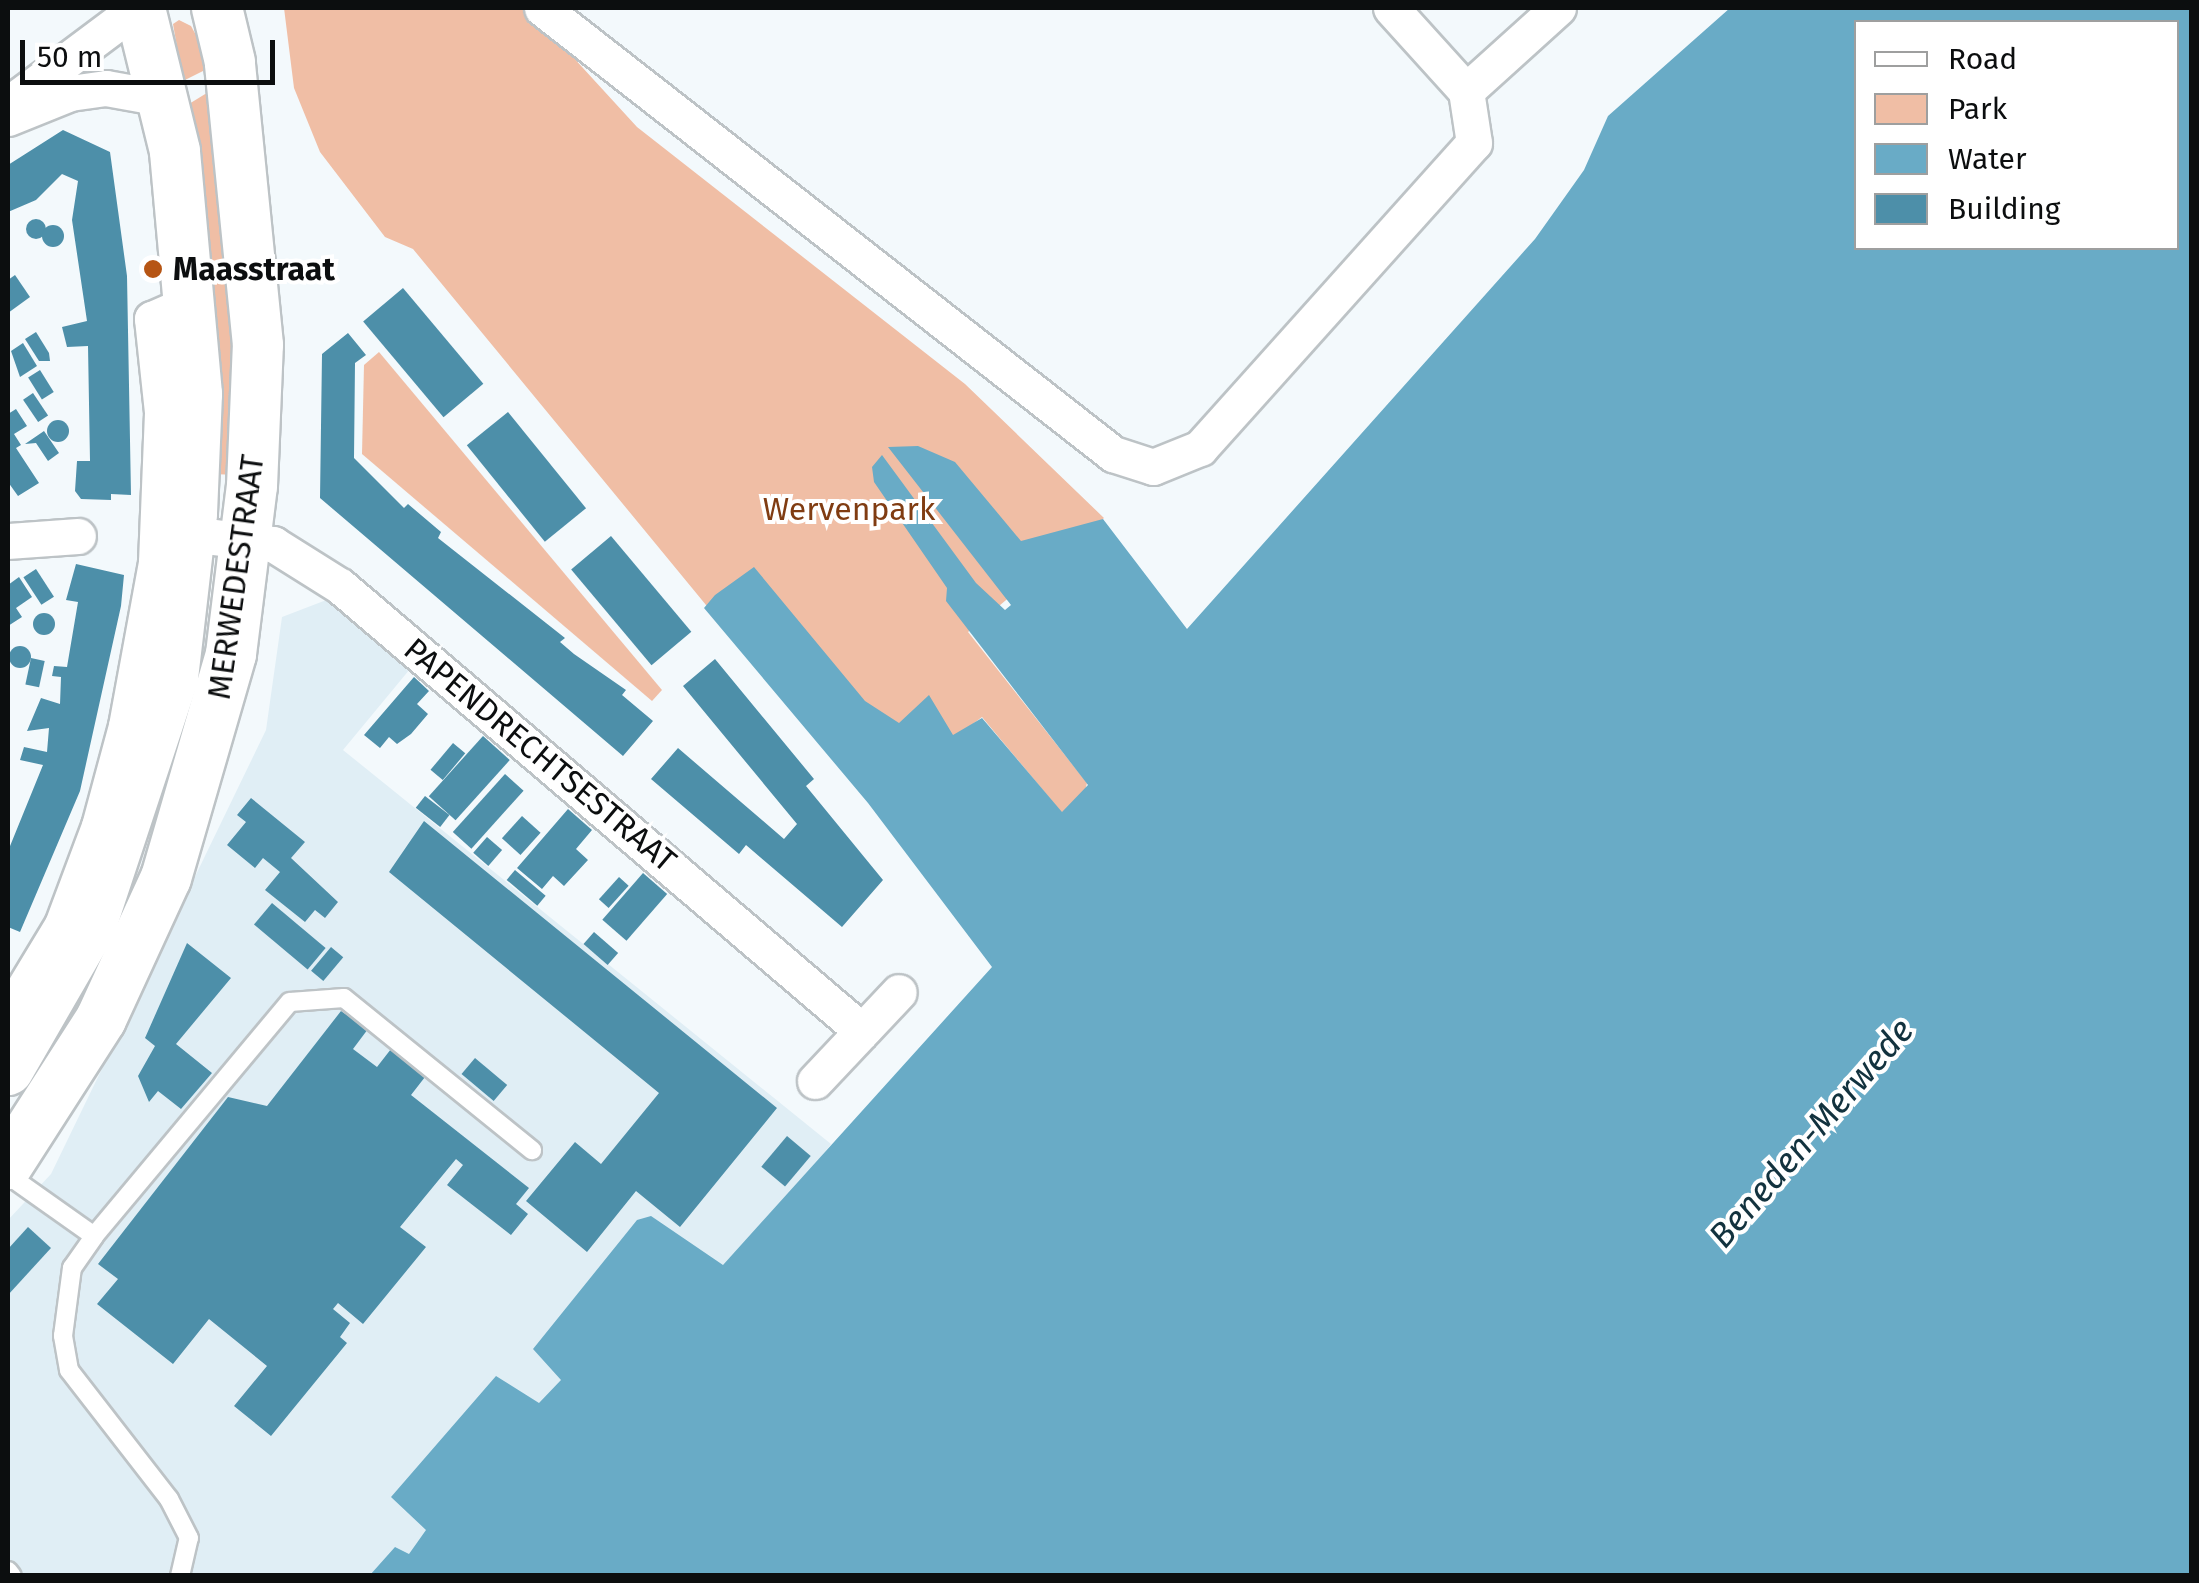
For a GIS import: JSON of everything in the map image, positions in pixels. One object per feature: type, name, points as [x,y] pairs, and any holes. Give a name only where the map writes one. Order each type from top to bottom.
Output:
[{"type":"main road","name":"MERWEDESTRAAT","points":[[8,1070],[90,926],[128,823],[173,678],[190,534],[197,394],[191,302],[167,98],[138,8]]},
{"type":"main road","points":[[179,8],[198,18],[230,62]]},
{"type":"main road","name":"MERWEDESTRAAT","points":[[8,1164],[100,1020],[166,878],[223,697],[246,540],[258,345],[230,62],[217,8]]},
{"type":"street","points":[[8,105],[138,8]]},
{"type":"street","points":[[542,8],[1113,454],[1153,468],[1200,448],[1474,144],[1466,91],[1390,8]]},
{"type":"street","points":[[1466,91],[1558,8]]},
{"type":"street","points":[[8,118],[70,93],[106,88],[167,98]]},
{"type":"street","points":[[8,1014],[62,926],[100,826],[126,726],[156,562],[162,412],[152,319],[191,302]]},
{"type":"street","name":"PAPENDRECHTSESTRAAT","points":[[190,534],[272,544],[340,586],[862,1031]]},
{"type":"street","points":[[8,541],[78,536]]},
{"type":"street","points":[[815,1081],[899,992]]},
{"type":"lane","points":[[180,1576],[189,1538],[169,1499],[69,1370],[62,1336],[72,1268],[94,1236],[290,1002],[344,998],[532,1150]]},
{"type":"lane","points":[[8,1175],[94,1236]]},
{"type":"shaded area","points":[[329,599],[410,669],[343,750],[831,1144],[510,1575],[8,1575],[8,1220],[51,1174],[266,730],[282,617]]},
{"type":"green space","name":"Wervenpark","points":[[284,8],[528,8],[637,127],[965,384],[1104,518],[968,632],[1087,783],[1085,791],[1062,813],[982,717],[869,803],[413,249],[385,237],[320,152],[294,88]]},
{"type":"green space","points":[[179,20],[191,26],[213,66],[183,81],[173,24]]},
{"type":"green space","points":[[215,88],[231,196],[239,475],[211,474],[184,107]]},
{"type":"green space","points":[[379,352],[662,690],[652,701],[362,454],[364,365]]},
{"type":"water","name":"Beneden-Merwede","points":[[1730,8],[2191,8],[2191,1575],[370,1575],[395,1547],[409,1554],[426,1530],[391,1497],[496,1376],[539,1403],[561,1380],[533,1349],[637,1220],[651,1216],[723,1265],[992,967],[868,803],[704,608],[715,595],[754,567],[865,701],[899,723],[929,695],[953,735],[982,718],[1062,812],[1088,785],[946,601],[947,588],[874,482],[872,467],[882,455],[976,583],[1005,610],[1011,605],[888,447],[918,446],[955,462],[1021,541],[1103,519],[1187,629],[1535,239],[1584,170],[1608,116]]},
{"type":"building","points":[[63,130],[110,152],[127,276],[131,495],[111,494],[111,500],[81,499],[75,491],[77,461],[90,461],[88,346],[67,347],[62,327],[87,321],[72,220],[78,181],[62,174],[36,200],[8,212],[8,165]]},
{"type":"building","points":[[36,219],[46,229],[36,239],[26,229]]},
{"type":"building","points":[[53,225],[64,236],[53,247],[42,236]]},
{"type":"building","points":[[15,275],[30,297],[8,313],[8,280]]},
{"type":"building","points":[[403,288],[483,384],[444,417],[363,321]]},
{"type":"building","points":[[36,332],[50,361],[39,361],[25,339]]},
{"type":"building","points":[[348,333],[366,355],[355,363],[354,458],[404,508],[408,504],[441,532],[438,538],[565,638],[560,642],[574,654],[626,690],[622,695],[653,721],[623,756],[320,498],[322,354]]},
{"type":"building","points":[[23,343],[37,366],[20,377],[11,351]]},
{"type":"building","points":[[40,370],[54,392],[42,399],[28,377]]},
{"type":"building","points":[[33,393],[48,415],[38,422],[23,400]]},
{"type":"building","points":[[16,409],[27,426],[14,434],[21,445],[16,448],[39,483],[18,496],[8,482],[8,414]]},
{"type":"building","points":[[508,412],[586,508],[545,542],[467,445]]},
{"type":"building","points":[[58,420],[66,423],[66,439],[58,442],[50,439],[47,431],[50,423]]},
{"type":"building","points":[[44,431],[59,453],[48,461],[36,443],[25,444]]},
{"type":"building","points":[[611,536],[691,632],[652,665],[571,569]]},
{"type":"building","points":[[76,564],[124,575],[121,606],[80,791],[20,932],[8,927],[8,851],[43,765],[20,760],[24,747],[47,752],[49,728],[27,731],[41,698],[60,704],[61,677],[52,676],[54,666],[67,667],[78,602],[66,600]]},
{"type":"building","points":[[36,569],[54,597],[41,605],[23,577]]},
{"type":"building","points":[[19,577],[32,597],[16,608],[22,617],[8,626],[8,585]]},
{"type":"building","points":[[44,613],[52,616],[52,632],[44,635],[36,632],[33,624],[36,616]]},
{"type":"building","points":[[20,646],[31,657],[20,668],[9,657]]},
{"type":"building","points":[[31,658],[45,661],[39,687],[25,684]]},
{"type":"building","points":[[715,659],[814,779],[806,786],[883,880],[842,927],[746,845],[739,854],[651,779],[678,748],[784,839],[797,824],[683,686]]},
{"type":"building","points":[[414,677],[429,691],[417,704],[428,714],[397,744],[389,737],[380,748],[364,735]]},
{"type":"building","points":[[483,736],[510,760],[456,820],[429,796]]},
{"type":"building","points":[[453,743],[465,753],[443,780],[431,770]]},
{"type":"building","points":[[505,774],[524,791],[471,849],[453,832]]},
{"type":"building","points":[[425,796],[449,815],[440,827],[416,808]]},
{"type":"building","points":[[251,798],[305,842],[291,858],[338,902],[325,918],[315,910],[305,922],[265,890],[280,872],[263,858],[255,868],[227,845],[246,822],[237,815]]},
{"type":"building","points":[[568,809],[592,830],[576,849],[588,860],[564,886],[553,876],[542,889],[517,868]]},
{"type":"building","points":[[522,816],[541,833],[521,855],[502,838]]},
{"type":"building","points":[[424,821],[777,1108],[680,1227],[636,1191],[587,1252],[526,1201],[575,1142],[601,1164],[659,1093],[389,872]]},
{"type":"building","points":[[487,837],[502,850],[488,866],[473,853]]},
{"type":"building","points":[[515,870],[546,896],[537,906],[507,880]]},
{"type":"building","points":[[643,873],[667,894],[626,941],[602,920]]},
{"type":"building","points":[[619,877],[629,886],[609,908],[599,899]]},
{"type":"building","points":[[272,903],[326,948],[308,969],[254,924]]},
{"type":"building","points":[[594,932],[618,953],[608,965],[584,944]]},
{"type":"building","points":[[187,943],[231,978],[176,1044],[212,1073],[181,1109],[158,1091],[149,1102],[138,1076],[155,1046],[145,1038]]},
{"type":"building","points":[[331,947],[343,957],[323,981],[311,971]]},
{"type":"building","points":[[341,1011],[368,1029],[353,1049],[377,1067],[391,1049],[425,1077],[411,1095],[529,1188],[516,1204],[528,1214],[511,1235],[447,1185],[463,1165],[456,1159],[400,1227],[426,1247],[363,1324],[338,1303],[333,1309],[350,1323],[340,1337],[347,1343],[271,1436],[234,1406],[267,1366],[209,1319],[173,1364],[97,1304],[118,1279],[98,1264],[228,1097],[267,1106]]},
{"type":"building","points":[[475,1058],[507,1085],[494,1101],[462,1074]]},
{"type":"building","points":[[787,1136],[811,1156],[785,1187],[761,1167]]},
{"type":"building","points":[[28,1227],[51,1248],[8,1295],[8,1249]]},
{"type":"place","name":"Maasstraat","points":[[153,269]]}]
